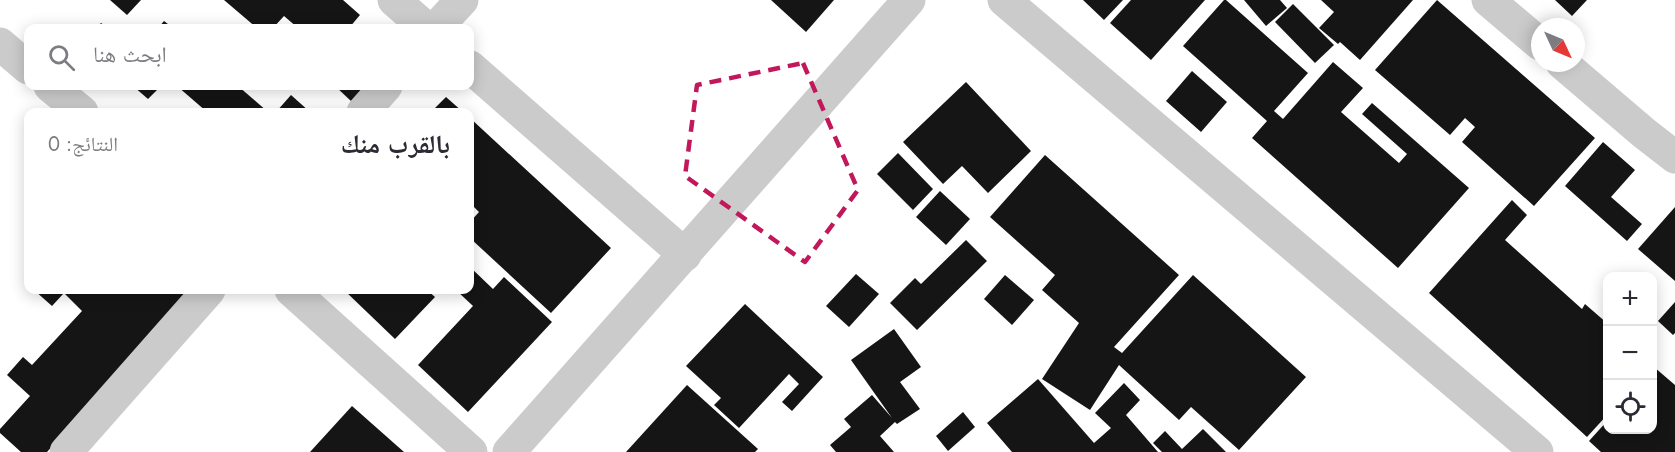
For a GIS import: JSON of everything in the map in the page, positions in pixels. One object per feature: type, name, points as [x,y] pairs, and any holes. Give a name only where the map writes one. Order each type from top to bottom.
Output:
[{"type":"street","points":[[394,0],[421,24]]},
{"type":"street","points":[[440,24],[462,0]]},
{"type":"street","points":[[509,452],[909,0]]},
{"type":"street","points":[[1004,0],[1537,452]]},
{"type":"street","points":[[1488,0],[1531,36]]},
{"type":"street","points":[[0,44],[24,65]]},
{"type":"street","points":[[474,70],[685,255]]},
{"type":"street","points":[[1573,72],[1675,157]]},
{"type":"street","points":[[55,90],[77,108]]},
{"type":"street","points":[[367,108],[382,90]]},
{"type":"street","points":[[66,452],[205,294]]},
{"type":"street","points":[[295,294],[471,452]]},
{"type":"highlighted area","points":[[803,63],[858,190],[805,262],[685,176],[697,85]]},
{"type":"building","points":[[110,0],[141,0],[127,15]]},
{"type":"building","points":[[224,0],[343,0],[360,15],[352,24],[293,24],[284,16],[277,24],[252,24]]},
{"type":"building","points":[[771,0],[834,0],[806,32]]},
{"type":"building","points":[[1083,0],[1123,0],[1104,20]]},
{"type":"building","points":[[1131,0],[1205,0],[1151,60],[1110,23]]},
{"type":"building","points":[[1224,0],[1308,73],[1274,111],[1283,119],[1333,62],[1363,88],[1341,112],[1399,163],[1407,154],[1362,114],[1372,103],[1469,188],[1398,268],[1252,138],[1267,121],[1183,46]]},
{"type":"building","points":[[1244,0],[1280,0],[1287,8],[1266,26]]},
{"type":"building","points":[[1321,0],[1413,0],[1360,60],[1340,42],[1338,44],[1319,28],[1334,12]]},
{"type":"building","points":[[1437,0],[1595,138],[1534,206],[1462,142],[1475,127],[1465,118],[1450,135],[1375,70]]},
{"type":"building","points":[[1555,0],[1587,0],[1572,16]]},
{"type":"building","points":[[1293,4],[1334,45],[1315,63],[1275,22]]},
{"type":"building","points":[[1192,71],[1227,102],[1201,132],[1166,101]]},
{"type":"building","points":[[966,82],[1031,151],[988,193],[962,166],[943,184],[903,142]]},
{"type":"building","points":[[138,90],[157,90],[148,99]]},
{"type":"building","points":[[182,90],[243,90],[263,108],[202,108]]},
{"type":"building","points":[[339,90],[364,90],[352,102]]},
{"type":"building","points":[[291,95],[306,108],[280,108]]},
{"type":"building","points":[[446,97],[458,108],[435,108]]},
{"type":"building","points":[[474,122],[611,248],[551,313],[474,242],[474,218],[479,212],[474,207]]},
{"type":"building","points":[[1603,142],[1635,170],[1611,197],[1642,224],[1627,241],[1565,186]]},
{"type":"building","points":[[898,153],[933,189],[913,210],[877,174]]},
{"type":"building","points":[[1045,155],[1179,275],[1114,347],[1122,353],[1193,275],[1306,377],[1239,450],[1191,407],[1179,420],[1119,365],[1090,410],[1042,379],[1079,323],[1042,290],[1055,275],[990,217]]},
{"type":"building","points":[[940,191],[970,219],[946,245],[916,217]]},
{"type":"building","points":[[1512,200],[1527,215],[1505,240],[1582,309],[1585,304],[1603,320],[1603,419],[1587,437],[1429,293]]},
{"type":"building","points":[[1675,207],[1675,281],[1638,249]]},
{"type":"building","points":[[966,240],[987,261],[917,330],[890,303],[915,278],[921,284]]},
{"type":"building","points":[[474,271],[493,289],[504,277],[552,322],[468,412],[418,365],[473,306],[460,294],[474,294]]},
{"type":"building","points":[[856,274],[879,294],[849,327],[826,306]]},
{"type":"building","points":[[1005,275],[1034,300],[1012,325],[984,299]]},
{"type":"building","points":[[38,294],[63,294],[52,306]]},
{"type":"building","points":[[65,294],[192,294],[47,452],[21,452],[0,433],[0,429],[30,396],[7,375],[23,357],[32,365],[82,311]]},
{"type":"building","points":[[348,294],[432,294],[435,297],[395,339]]},
{"type":"building","points":[[1675,302],[1675,333],[1673,335],[1658,321]]},
{"type":"building","points":[[745,304],[823,377],[792,411],[782,402],[799,384],[789,374],[739,428],[714,405],[721,398],[686,366]]},
{"type":"building","points":[[894,329],[921,367],[900,382],[920,409],[897,424],[895,422],[880,436],[894,452],[836,452],[830,445],[851,427],[844,419],[872,395],[892,418],[851,360]]},
{"type":"building","points":[[1657,370],[1675,385],[1675,452],[1601,452],[1589,441],[1603,426],[1603,434],[1657,434]]},
{"type":"building","points":[[1038,379],[1094,443],[1111,428],[1095,413],[1124,383],[1140,400],[1126,415],[1158,452],[1012,452],[987,423]]},
{"type":"building","points":[[687,385],[758,449],[755,452],[626,452]]},
{"type":"building","points":[[352,406],[404,452],[310,452]]},
{"type":"building","points":[[963,412],[975,427],[948,451],[936,436]]},
{"type":"building","points":[[1203,429],[1226,452],[1162,452],[1153,443],[1165,431],[1182,449]]}]
